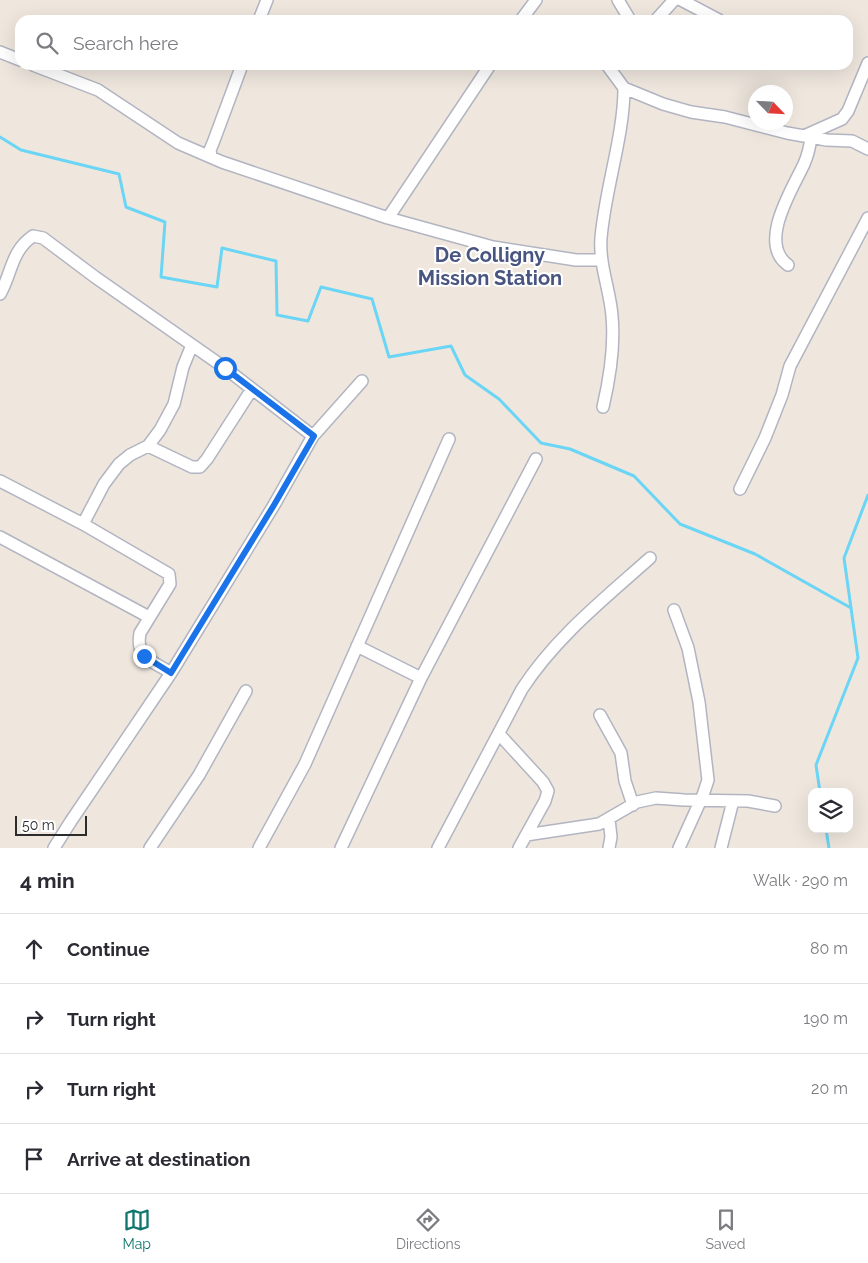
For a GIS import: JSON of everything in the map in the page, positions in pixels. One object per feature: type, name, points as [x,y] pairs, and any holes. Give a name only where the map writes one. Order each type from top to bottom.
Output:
[{"type":"street","points":[[261,15],[267,0]]},
{"type":"street","points":[[525,15],[536,0]]},
{"type":"street","points":[[618,0],[624,15]]},
{"type":"street","points":[[660,15],[674,0]]},
{"type":"street","points":[[681,0],[710,15]]},
{"type":"street","points":[[0,52],[15,58]]},
{"type":"street","points":[[808,136],[842,119],[848,111],[868,64]]},
{"type":"street","points":[[46,70],[98,90],[178,143],[211,157],[388,218],[493,247],[576,260],[601,260]]},
{"type":"street","points":[[211,157],[210,150],[240,70]]},
{"type":"street","points":[[388,218],[487,70]]},
{"type":"street","points":[[611,70],[624,88],[682,110],[725,117],[787,133],[826,140],[852,141],[868,148]]},
{"type":"street","points":[[604,407],[612,365],[613,337],[612,316],[601,260],[601,238],[624,104],[624,88]]},
{"type":"street","points":[[788,265],[777,252],[778,224],[783,205],[807,156],[808,136]]},
{"type":"street","points":[[740,489],[765,438],[782,396],[790,366],[868,218]]},
{"type":"street","points":[[0,294],[8,270],[19,249],[29,238],[38,236],[192,344],[314,436]]},
{"type":"street","points":[[83,524],[104,484],[119,464],[130,455],[148,446],[171,412],[183,367],[192,344]]},
{"type":"street","points":[[54,848],[171,673],[314,436],[362,381]]},
{"type":"street","points":[[148,446],[192,467],[200,467],[252,389]]},
{"type":"street","points":[[259,848],[305,764],[449,439]]},
{"type":"street","points":[[341,848],[421,678],[536,459]]},
{"type":"street","points":[[0,481],[83,524],[169,574],[170,584],[140,633],[138,642],[139,649],[144,656],[171,673]]},
{"type":"street","points":[[0,537],[149,617]]},
{"type":"street","points":[[438,848],[522,689],[544,658],[568,631],[650,558]]},
{"type":"street","points":[[674,610],[688,648],[700,702],[708,780],[679,848]]},
{"type":"street","points":[[358,646],[421,678]]},
{"type":"street","points":[[150,848],[199,775],[246,691]]},
{"type":"street","points":[[600,715],[621,753],[625,781],[633,805]]},
{"type":"street","points":[[499,734],[543,782],[548,791],[545,801],[519,848]]},
{"type":"street","points":[[526,835],[590,826],[608,819],[633,805],[656,798],[748,801],[776,806]]},
{"type":"street","points":[[721,848],[733,801]]},
{"type":"street","points":[[608,819],[611,837],[608,848]]},
{"type":"waterway","points":[[0,137],[21,150],[119,174],[126,207],[165,222],[161,277],[217,287],[222,248],[276,261],[277,315],[308,321],[321,287],[372,299],[389,357],[451,346],[465,375],[499,399],[541,443],[570,449],[634,476],[680,524],[755,554],[851,608]]},
{"type":"waterway","points":[[819,788],[816,765],[858,658],[844,558],[868,495]]},
{"type":"waterway","points":[[827,833],[829,848]]},
{"type":"district","name":"De Colligny Mission Station","points":[[490,266]]},
{"type":"route","points":[[144,656],[171,673],[314,436],[225,368]]}]
